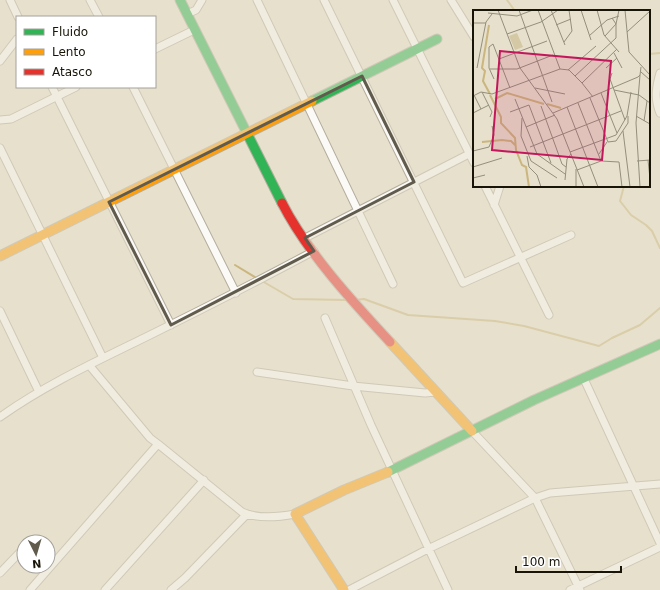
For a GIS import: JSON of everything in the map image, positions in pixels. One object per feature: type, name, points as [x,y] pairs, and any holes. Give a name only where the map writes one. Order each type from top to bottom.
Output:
[{"type":"street","points":[[10,0],[18,16]]},
{"type":"street","points":[[90,0],[98,16]]},
{"type":"street","points":[[180,0],[286,212],[350,299],[536,498],[579,588]]},
{"type":"street","points":[[187,14],[196,10],[202,0]]},
{"type":"street","points":[[257,0],[393,284]]},
{"type":"street","points":[[324,0],[463,283],[571,235]]},
{"type":"street","points":[[393,0],[473,161]]},
{"type":"street","points":[[451,0],[473,35]]},
{"type":"street","points":[[156,49],[194,30]]},
{"type":"street","points":[[0,256],[437,39]]},
{"type":"street","points":[[0,61],[16,40]]},
{"type":"street","points":[[660,73],[655,89],[656,104],[660,113]]},
{"type":"street","points":[[52,88],[170,325]]},
{"type":"street","points":[[0,120],[11,119],[74,88]]},
{"type":"street","points":[[134,88],[236,293]]},
{"type":"street","points":[[0,148],[104,358]]},
{"type":"street","points":[[305,238],[469,154]]},
{"type":"street","points":[[485,187],[549,315]]},
{"type":"street","points":[[494,205],[500,187]]},
{"type":"street","points":[[0,417],[40,392],[104,358],[236,293],[314,251]]},
{"type":"street","points":[[0,312],[40,392]]},
{"type":"street","points":[[325,318],[353,386],[393,470],[428,550],[448,590]]},
{"type":"street","points":[[89,366],[150,438],[242,512],[247,514],[281,516],[295,514],[344,490],[393,470],[534,400],[584,380],[660,344]]},
{"type":"street","points":[[257,372],[353,386],[425,393],[436,392]]},
{"type":"street","points":[[584,380],[660,543]]},
{"type":"street","points":[[30,590],[158,444]]},
{"type":"street","points":[[104,590],[204,480]]},
{"type":"street","points":[[349,590],[428,550],[536,498],[550,493],[660,484]]},
{"type":"street","points":[[171,590],[185,578],[247,514]]},
{"type":"street","points":[[295,514],[344,590]]},
{"type":"street","points":[[570,590],[579,588],[660,547]]},
{"type":"street","points":[[0,573],[16,556]]},
{"type":"highlighted area","points":[[362,76],[414,182],[305,238],[314,251],[171,325],[109,202]]},
{"type":"waterway","points":[[507,0],[514,10]]},
{"type":"waterway","points":[[650,54],[660,53]]},
{"type":"waterway","points":[[624,187],[620,201],[631,215],[652,231],[660,248]]},
{"type":"waterway","points":[[235,265],[258,279]]},
{"type":"waterway","points":[[262,281],[293,299],[347,300]]},
{"type":"waterway","points":[[355,300],[364,299],[408,315],[495,321],[524,326],[599,346],[640,325],[660,308]]},
{"type":"traffic: fast","points":[[180,0],[282,203]]},
{"type":"traffic: fast","points":[[312,101],[437,39]]},
{"type":"traffic: fast","points":[[388,472],[534,400],[660,344]]},
{"type":"traffic: slow","points":[[0,256],[312,101]]},
{"type":"traffic: slow","points":[[390,342],[472,431]]},
{"type":"traffic: slow","points":[[344,590],[295,514],[344,490],[388,472]]},
{"type":"traffic: jam","points":[[282,203],[304,240],[317,258],[331,276],[390,342]]}]
